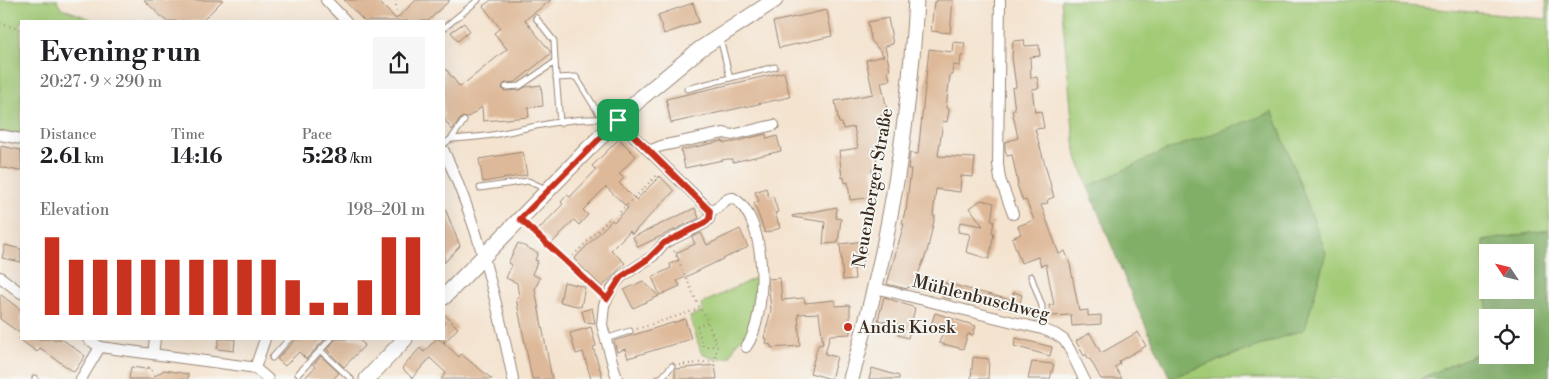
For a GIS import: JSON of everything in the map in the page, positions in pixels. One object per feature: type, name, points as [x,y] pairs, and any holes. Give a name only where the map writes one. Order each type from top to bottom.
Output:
[{"type":"street","name":"Neuenberger Straße","points":[[851,379],[888,231],[908,90],[916,0]]},
{"type":"street","points":[[1000,0],[998,164],[1000,179],[1013,214]]},
{"type":"street","points":[[329,1],[345,20]]},
{"type":"street","points":[[445,297],[548,190],[659,82],[720,35],[772,1]]},
{"type":"street","points":[[618,120],[710,211]]},
{"type":"street","points":[[649,152],[661,146],[697,138],[724,133],[732,135],[774,125]]},
{"type":"street","points":[[0,135],[20,139]]},
{"type":"street","points":[[445,155],[484,256],[513,379]]},
{"type":"street","points":[[710,211],[718,208],[729,198],[737,200],[751,219],[762,272],[760,308],[755,332],[746,346]]},
{"type":"street","points":[[617,379],[605,339],[602,318],[607,299],[621,277],[648,259],[669,240],[705,223],[709,219],[710,211]]},
{"type":"street","points":[[0,277],[20,291]]},
{"type":"street","name":"Mühlenbuschweg","points":[[875,288],[1042,329],[1055,334],[1064,340],[1084,379]]},
{"type":"street","points":[[90,340],[100,347],[243,365],[255,368],[268,379]]},
{"type":"street","points":[[153,354],[155,340]]},
{"type":"street","points":[[255,368],[265,340]]},
{"type":"street","points":[[367,379],[404,340]]},
{"type":"street","points":[[81,379],[100,347]]},
{"type":"lane","points":[[445,27],[478,0]]},
{"type":"lane","points":[[536,18],[554,41],[560,123]]},
{"type":"lane","points":[[720,35],[730,78]]},
{"type":"lane","points":[[506,87],[520,86],[555,62]]},
{"type":"lane","points":[[687,89],[775,67]]},
{"type":"lane","points":[[556,78],[576,77],[599,114]]},
{"type":"lane","points":[[451,139],[600,118],[618,120]]},
{"type":"lane","points":[[445,143],[451,139],[464,121]]},
{"type":"lane","points":[[480,188],[528,181],[548,190]]},
{"type":"lane","points":[[1031,276],[1042,306],[1042,329]]},
{"type":"lane","points":[[605,339],[630,332]]},
{"type":"lane","points":[[272,358],[288,340]]},
{"type":"lane","points":[[298,374],[329,340]]},
{"type":"lane","points":[[320,350],[351,379]]},
{"type":"lane","points":[[656,379],[662,377],[672,366]]},
{"type":"path","points":[[396,0],[396,14]]},
{"type":"path","points":[[0,23],[20,30]]},
{"type":"path","points":[[620,212],[665,167]]},
{"type":"path","points":[[566,263],[610,218]]},
{"type":"path","points":[[520,219],[607,299]]},
{"type":"path","points":[[669,240],[700,309],[708,322],[717,346],[715,361],[672,366]]},
{"type":"path","points":[[630,332],[700,309]]},
{"type":"path","points":[[708,322],[696,327],[703,346],[717,346]]},
{"type":"green space","points":[[0,0],[58,0],[57,2],[61,8],[93,20],[20,20],[20,136],[0,132]]},
{"type":"green space","points":[[1061,0],[1371,0],[1375,3],[1547,19],[1546,0],[1549,0],[1549,230],[1483,241],[1483,244],[1479,244],[1479,299],[1487,299],[1487,309],[1479,309],[1479,353],[1420,379],[1171,379],[1305,329],[1162,152],[1088,187],[1075,151]]},
{"type":"green space","points":[[1273,112],[1326,253],[1305,329],[1170,378],[1134,301],[1088,187],[1162,152]]},
{"type":"green space","points":[[1549,230],[1549,379],[1420,379],[1479,353],[1479,364],[1534,364],[1534,309],[1487,309],[1487,299],[1534,299],[1534,244],[1483,244],[1483,241]]},
{"type":"green space","points":[[757,277],[755,308],[749,333],[737,342],[730,357],[714,359],[701,352],[690,317],[703,311],[701,304]]},
{"type":"building","points":[[144,0],[223,0],[203,20],[165,20]]},
{"type":"building","points":[[344,0],[377,0],[396,19],[416,0],[450,0],[429,20],[363,20]]},
{"type":"building","points":[[491,0],[551,0],[525,20],[550,51],[550,54],[516,82],[505,83],[502,87],[506,91],[541,85],[543,106],[528,108],[529,117],[483,121],[482,107],[467,118],[462,117],[452,130],[445,120],[445,68],[460,87],[507,49],[494,33],[500,28],[483,6]]},
{"type":"building","points":[[937,0],[953,0],[950,33],[931,31],[934,2]]},
{"type":"building","points":[[693,3],[699,22],[664,34],[658,15]]},
{"type":"building","points":[[827,10],[832,36],[779,48],[773,22]]},
{"type":"building","points":[[888,18],[893,44],[885,46],[890,80],[881,82],[888,114],[878,116],[882,145],[875,145],[877,168],[872,169],[876,197],[850,200],[848,182],[845,183],[844,177],[842,178],[839,151],[858,148],[854,127],[843,129],[842,123],[839,123],[835,101],[873,94],[866,60],[884,56],[871,40],[868,22]]},
{"type":"building","points":[[464,23],[470,31],[458,41],[451,32]]},
{"type":"building","points":[[1024,40],[1025,46],[1039,45],[1040,56],[1030,57],[1031,78],[1037,77],[1039,88],[1032,89],[1035,112],[1041,111],[1044,128],[1035,129],[1054,197],[1047,201],[1048,203],[1041,205],[1059,254],[1065,251],[1070,264],[1079,311],[1088,310],[1088,316],[1101,315],[1101,324],[1072,326],[1071,315],[1050,316],[1049,305],[1054,305],[1046,264],[1041,266],[1038,257],[1021,263],[1012,238],[1021,234],[1018,226],[1034,220],[1026,200],[1023,201],[1017,185],[1012,155],[1007,156],[1005,149],[1005,142],[1018,138],[1012,110],[1015,110],[1012,88],[1016,87],[1012,57],[1013,41]]},
{"type":"building","points":[[953,42],[965,43],[960,66],[953,65],[952,75],[950,75],[946,108],[949,111],[947,122],[943,121],[938,156],[975,158],[973,177],[961,176],[960,192],[936,189],[933,216],[935,216],[927,252],[917,277],[926,279],[924,290],[908,287],[907,289],[887,284],[904,224],[902,224],[906,211],[911,169],[908,169],[910,153],[918,154],[929,49],[952,52]]},
{"type":"building","points":[[784,72],[790,97],[671,123],[666,99]]},
{"type":"building","points":[[766,134],[767,139],[777,136],[781,151],[733,162],[732,159],[727,159],[685,168],[681,150],[723,141],[724,143],[734,142]]},
{"type":"building","points":[[619,139],[636,156],[619,174],[624,178],[619,183],[636,200],[660,176],[674,191],[632,234],[630,231],[611,250],[625,263],[602,287],[574,259],[612,220],[614,222],[628,208],[606,187],[583,210],[588,215],[579,225],[574,220],[552,243],[538,230],[563,204],[561,202],[567,195],[570,197],[596,170],[592,166]]},
{"type":"building","points":[[1,146],[20,150],[19,171],[0,167]]},
{"type":"building","points":[[523,152],[527,175],[483,182],[479,159]]},
{"type":"building","points":[[766,188],[769,198],[773,196],[778,212],[775,213],[780,228],[765,233],[754,203],[759,201],[755,192]]},
{"type":"building","points":[[981,200],[994,203],[991,221],[994,221],[992,233],[994,233],[989,259],[966,252],[970,234],[958,232],[960,222],[983,226],[970,208]]},
{"type":"building","points":[[837,207],[836,218],[841,219],[838,243],[823,244],[825,222],[792,217],[792,216]]},
{"type":"building","points":[[445,208],[460,246],[445,262]]},
{"type":"building","points":[[695,208],[699,218],[638,247],[633,237]]},
{"type":"building","points":[[740,229],[748,247],[677,281],[680,286],[660,295],[652,277],[671,268],[670,264],[679,260],[676,253],[695,244],[692,237],[701,233],[707,245]]},
{"type":"building","points":[[865,241],[866,254],[862,255],[863,268],[854,269],[855,279],[843,280],[840,244]]},
{"type":"building","points":[[518,243],[538,253],[535,260],[538,261],[532,274],[540,278],[535,289],[552,379],[532,379],[516,298],[519,297],[517,283],[506,278],[512,265],[508,263]]},
{"type":"building","points":[[5,245],[20,249],[20,262],[2,258]]},
{"type":"building","points":[[780,278],[782,300],[804,298],[805,303],[835,300],[835,306],[850,305],[850,334],[830,335],[825,354],[837,357],[831,379],[810,373],[818,345],[823,344],[819,313],[798,314],[800,346],[771,348],[771,345],[766,344],[767,339],[764,338],[771,310],[768,279]]},
{"type":"building","points":[[643,281],[659,296],[633,308],[624,290]]},
{"type":"building","points":[[564,282],[585,287],[581,307],[560,302]]},
{"type":"building","points":[[945,283],[1011,300],[1014,292],[1022,295],[1018,312],[952,295],[951,299],[942,297]]},
{"type":"building","points":[[0,294],[20,309],[20,333],[0,319]]},
{"type":"building","points":[[884,297],[915,308],[908,338],[898,335],[900,325],[878,320]]},
{"type":"building","points":[[592,308],[595,323],[585,322],[582,311]]},
{"type":"building","points":[[935,313],[976,326],[973,335],[968,334],[963,349],[939,343],[943,332],[930,328]]},
{"type":"building","points":[[445,315],[458,328],[444,343],[445,340]]},
{"type":"building","points":[[685,319],[691,339],[628,358],[625,349],[617,352],[614,341]]},
{"type":"building","points":[[591,327],[596,346],[593,347],[603,379],[591,379],[583,352],[576,354],[570,333]]},
{"type":"building","points":[[1138,332],[1146,346],[1119,361],[1120,364],[1115,367],[1122,379],[1101,379],[1090,359],[1088,359],[1086,354],[1084,356],[1076,341],[1090,333],[1101,353]]},
{"type":"building","points":[[1016,338],[1052,347],[1050,356],[1014,346]]},
{"type":"building","points":[[20,340],[63,340],[85,356],[74,372],[40,348],[37,352]]},
{"type":"building","points":[[219,340],[235,340],[234,351],[217,349]]},
{"type":"building","points":[[295,340],[324,340],[306,359],[299,352],[285,366],[277,359]]},
{"type":"building","points":[[334,340],[359,340],[365,345],[344,367],[327,350]]},
{"type":"building","points":[[435,340],[440,340],[459,357],[461,354],[492,379],[441,379],[446,373],[430,358],[412,378],[402,368],[420,348],[424,352]]},
{"type":"building","points":[[321,356],[339,373],[333,379],[304,379],[315,367],[313,365]]},
{"type":"building","points":[[973,357],[989,359],[988,379],[971,379]]},
{"type":"building","points":[[1032,362],[1054,364],[1050,379],[1028,379]]},
{"type":"building","points":[[715,365],[717,379],[675,379],[675,369]]},
{"type":"building","points":[[131,367],[146,369],[149,367],[155,376],[164,370],[188,374],[188,379],[129,379]]},
{"type":"building","points":[[872,368],[899,376],[899,379],[869,379]]},
{"type":"place","name":"Andis Kiosk","points":[[848,327]]},
{"type":"route","points":[[618,120],[710,211],[709,219],[705,223],[664,243],[653,256],[621,277],[607,299],[520,219],[618,120]]}]
